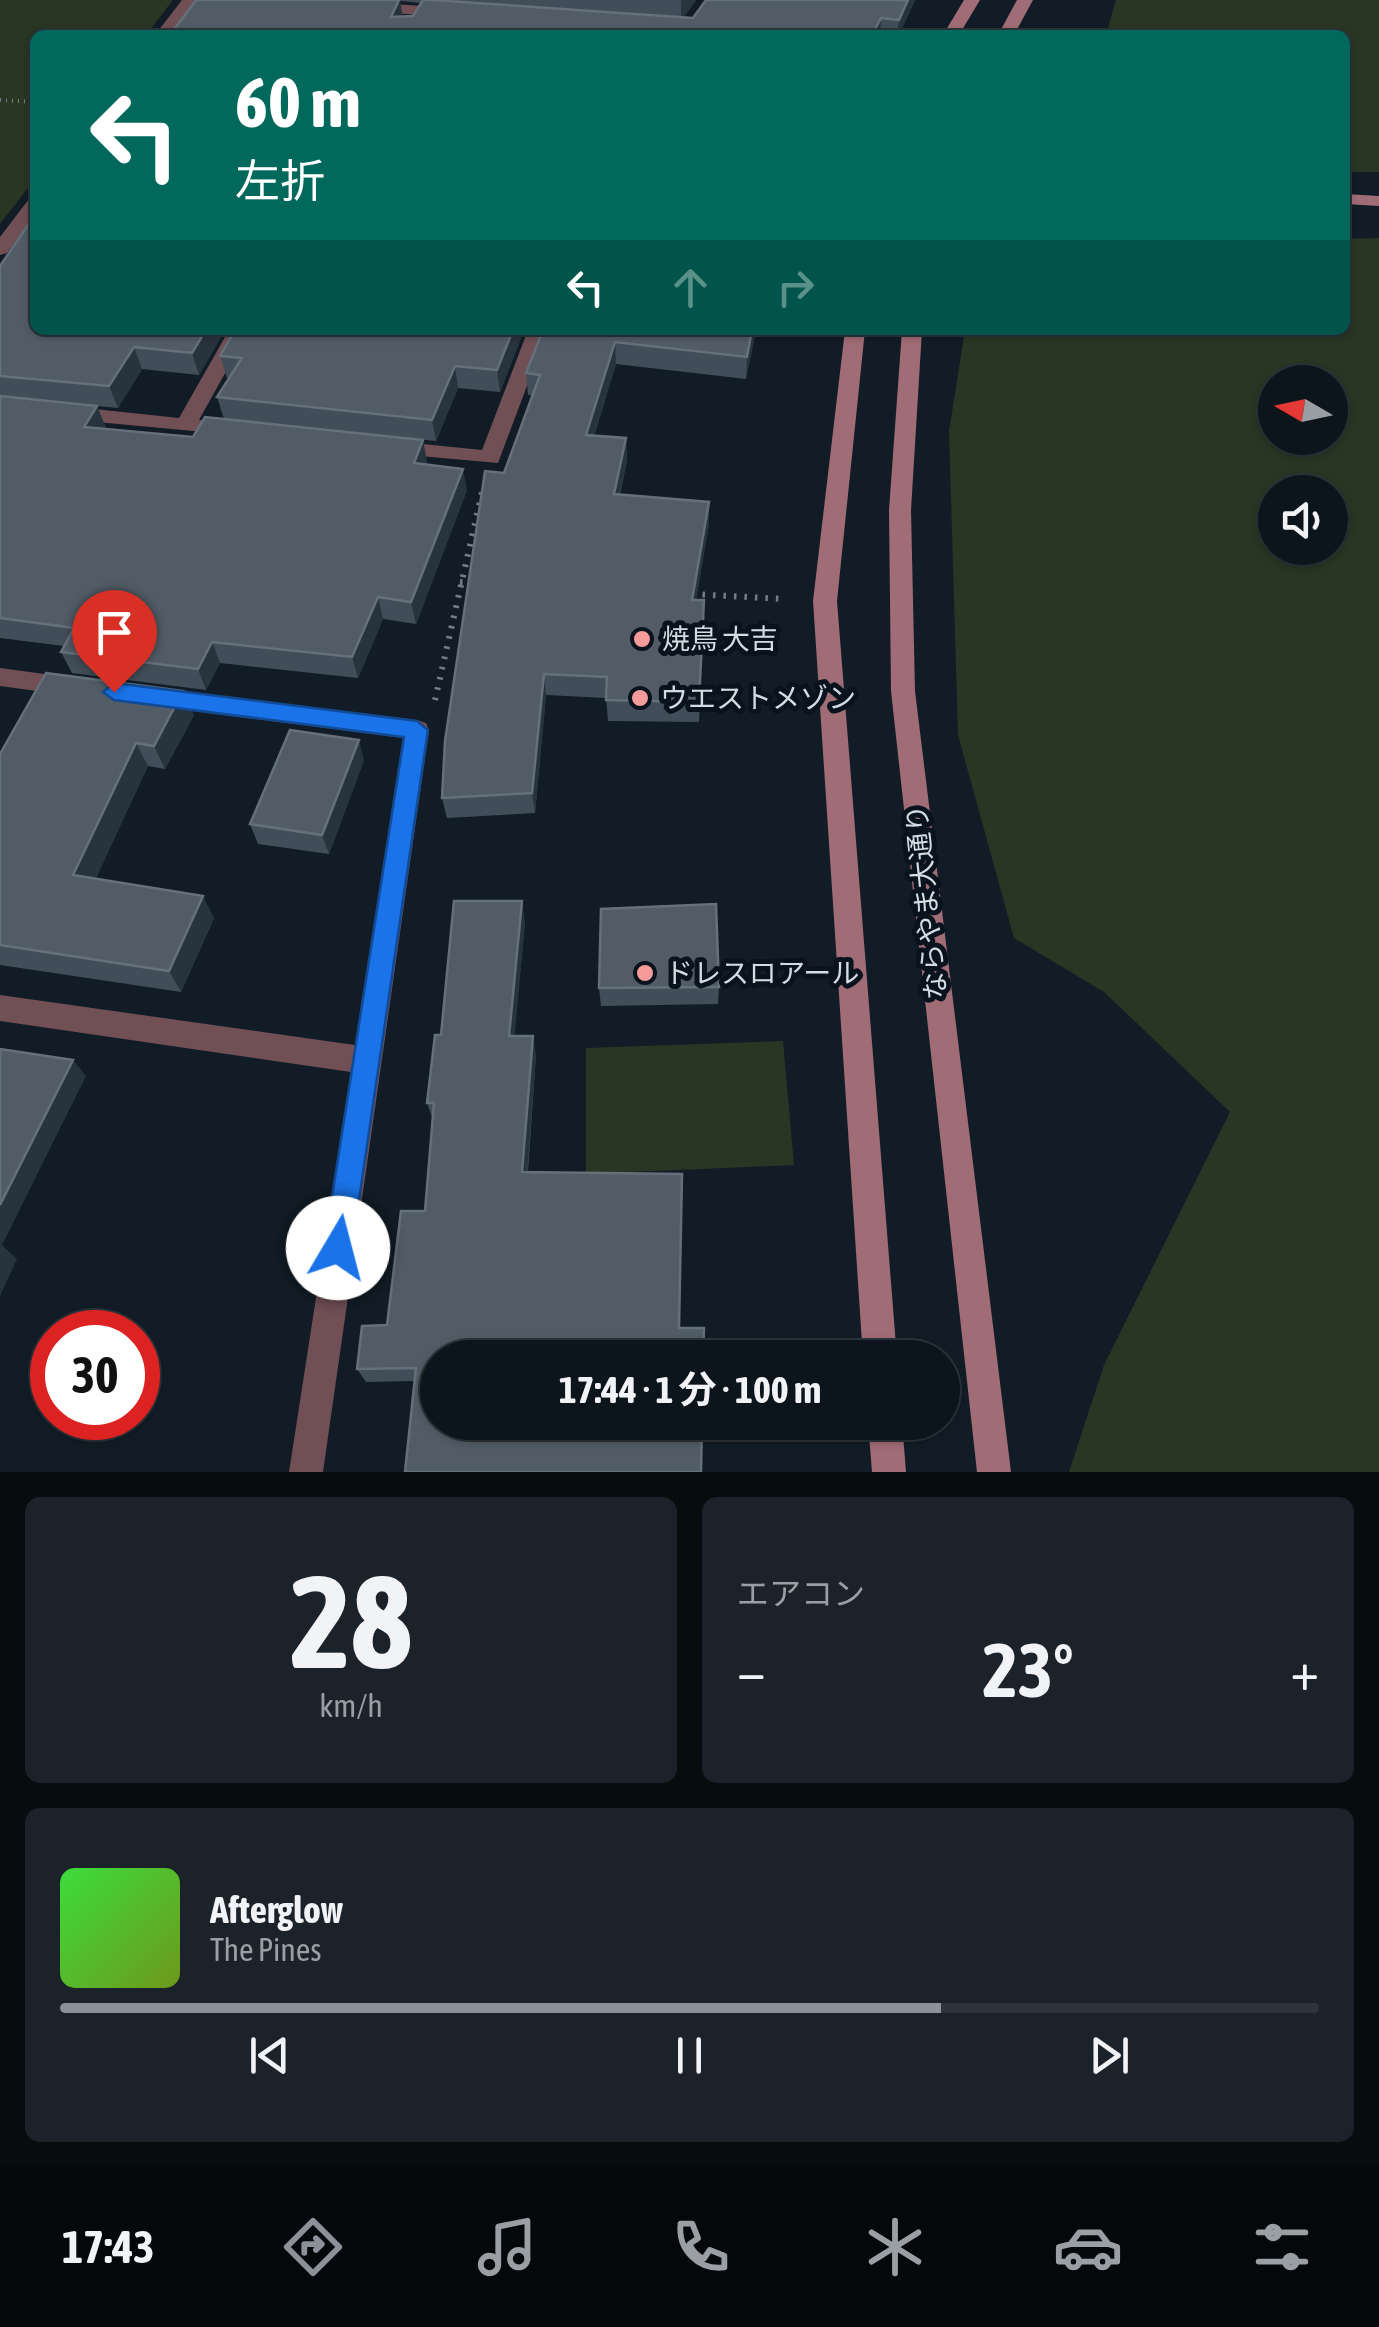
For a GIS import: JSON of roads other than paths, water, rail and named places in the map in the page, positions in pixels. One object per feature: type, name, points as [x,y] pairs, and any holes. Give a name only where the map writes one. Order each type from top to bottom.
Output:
[{"type":"main road","points":[[955,30],[972,0]]},
{"type":"main road","points":[[1009,30],[1025,0]]},
{"type":"main road","points":[[1350,199],[1379,201]]},
{"type":"main road","points":[[854,335],[825,601],[879,1340]]},
{"type":"main road","name":"ならやま大通り","points":[[911,335],[902,412],[897,577],[903,691],[994,1472]]},
{"type":"main road","points":[[886,1440],[888,1472]]},
{"type":"street","points":[[167,30],[190,0]]},
{"type":"street","points":[[347,6],[416,17],[457,14]]},
{"type":"street","points":[[0,249],[30,210]]},
{"type":"street","points":[[185,426],[236,335]]},
{"type":"street","points":[[376,446],[490,458],[536,335]]},
{"type":"street","points":[[0,406],[242,432]]},
{"type":"street","points":[[0,678],[95,689]]},
{"type":"street","points":[[132,694],[417,730],[306,1472]]},
{"type":"street","points":[[0,1008],[365,1060]]},
{"type":"place","name":"焼鳥 大吉","points":[[642,639]]},
{"type":"place","name":"ウエストメゾン","points":[[640,698]]},
{"type":"place","name":"ドレスロアール","points":[[645,973]]}]
